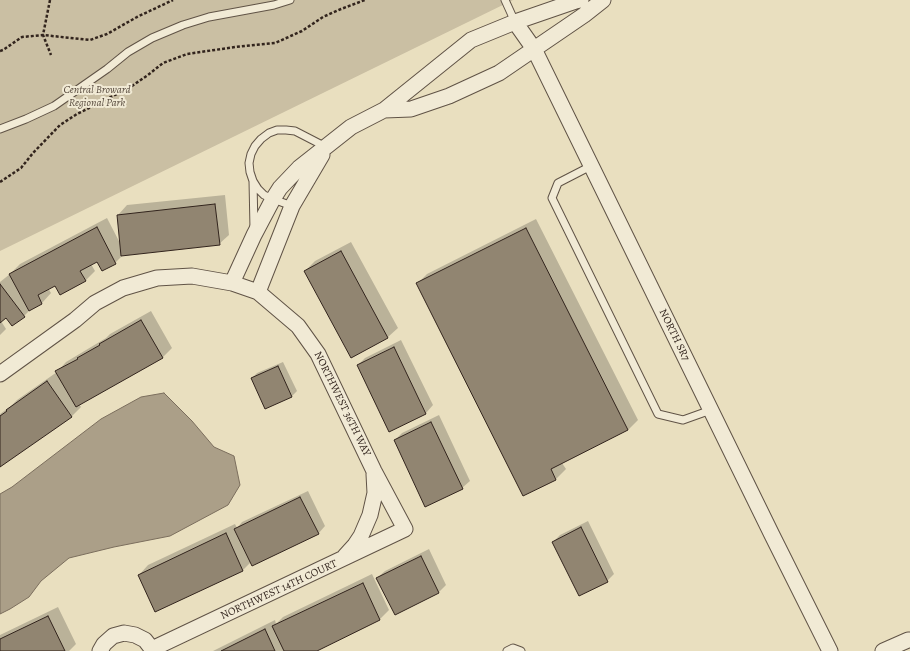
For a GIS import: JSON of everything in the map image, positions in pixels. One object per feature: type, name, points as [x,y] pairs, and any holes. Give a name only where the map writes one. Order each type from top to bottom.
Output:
[{"type":"street","points":[[232,283],[254,235],[273,199],[280,188],[299,168],[351,127],[384,110],[471,40],[515,22],[581,0]]},
{"type":"street","points":[[384,110],[411,108],[449,96],[499,73],[584,15],[603,0]]},
{"type":"street","name":"NORTH SR7","points":[[515,22],[534,50],[772,536],[830,651]]},
{"type":"street","points":[[258,292],[292,206],[326,147]]},
{"type":"street","name":"NORTHWEST 36TH WAY","points":[[0,374],[75,320],[95,303],[123,288],[157,278],[192,276],[232,283],[258,292],[298,326],[318,354],[374,471],[405,529]]},
{"type":"street","name":"NORTHWEST 36TH WAY","points":[[339,561],[348,554],[364,531],[370,515],[375,493],[374,471]]},
{"type":"street","name":"NORTHWEST 14TH COURT","points":[[152,650],[405,529]]},
{"type":"street","points":[[100,651],[104,644],[113,636],[124,633],[135,635],[145,640],[152,650]]},
{"type":"street","points":[[883,651],[910,640]]},
{"type":"lane","points":[[0,129],[54,106],[107,69],[128,52],[152,38],[183,25],[209,17],[274,5],[290,0]]},
{"type":"lane","points":[[505,0],[515,22]]},
{"type":"lane","points":[[292,206],[264,195],[253,181],[249,163],[255,146],[261,139],[269,134],[277,130],[286,130],[296,131],[326,147]]},
{"type":"lane","points":[[591,166],[558,183],[552,198],[562,219],[658,414],[684,420],[711,410]]},
{"type":"lane","points":[[253,181],[254,235]]},
{"type":"lane","points":[[507,651],[513,648],[521,651]]},
{"type":"path","points":[[50,0],[43,35],[51,55]]},
{"type":"path","points":[[0,51],[22,37],[43,35],[90,40],[107,34],[137,17],[173,0]]},
{"type":"path","points":[[0,182],[21,168],[33,153],[60,126],[77,114],[148,76],[163,63],[187,54],[275,43],[302,31],[323,17],[365,0]]},
{"type":"green space","name":"Central Broward Regional Park","points":[[0,0],[513,0],[0,251]]},
{"type":"shaded area","points":[[164,393],[192,421],[214,447],[234,456],[240,485],[228,505],[170,536],[69,558],[41,581],[29,597],[0,614],[0,494],[12,487],[101,419],[141,397]]},
{"type":"building","points":[[215,204],[220,245],[121,256],[117,215]]},
{"type":"building","points":[[97,227],[116,264],[102,271],[97,262],[80,271],[86,281],[60,295],[55,286],[38,295],[42,304],[29,311],[9,274]]},
{"type":"building","points":[[526,228],[628,430],[551,469],[556,480],[523,496],[416,283]]},
{"type":"building","points":[[341,251],[388,338],[351,358],[304,271]]},
{"type":"building","points":[[0,284],[25,317],[12,326],[6,318],[0,323]]},
{"type":"building","points":[[141,320],[163,358],[76,407],[55,371],[78,359],[77,358],[100,345],[99,344]]},
{"type":"building","points":[[394,347],[426,414],[389,432],[357,365]]},
{"type":"building","points":[[278,366],[292,397],[265,409],[251,378]]},
{"type":"building","points":[[47,381],[72,417],[0,467],[0,416],[7,411],[6,410]]},
{"type":"building","points":[[431,422],[463,489],[425,507],[394,440]]},
{"type":"building","points":[[300,497],[319,534],[252,566],[234,529]]},
{"type":"building","points":[[581,527],[608,582],[579,596],[552,542]]},
{"type":"building","points":[[226,533],[243,571],[155,612],[138,575]]},
{"type":"building","points":[[421,556],[439,593],[395,615],[376,578]]},
{"type":"building","points":[[363,583],[380,620],[317,651],[284,651],[272,626]]},
{"type":"building","points":[[48,616],[65,651],[0,651],[0,639]]},
{"type":"building","points":[[265,629],[275,651],[221,651]]}]
